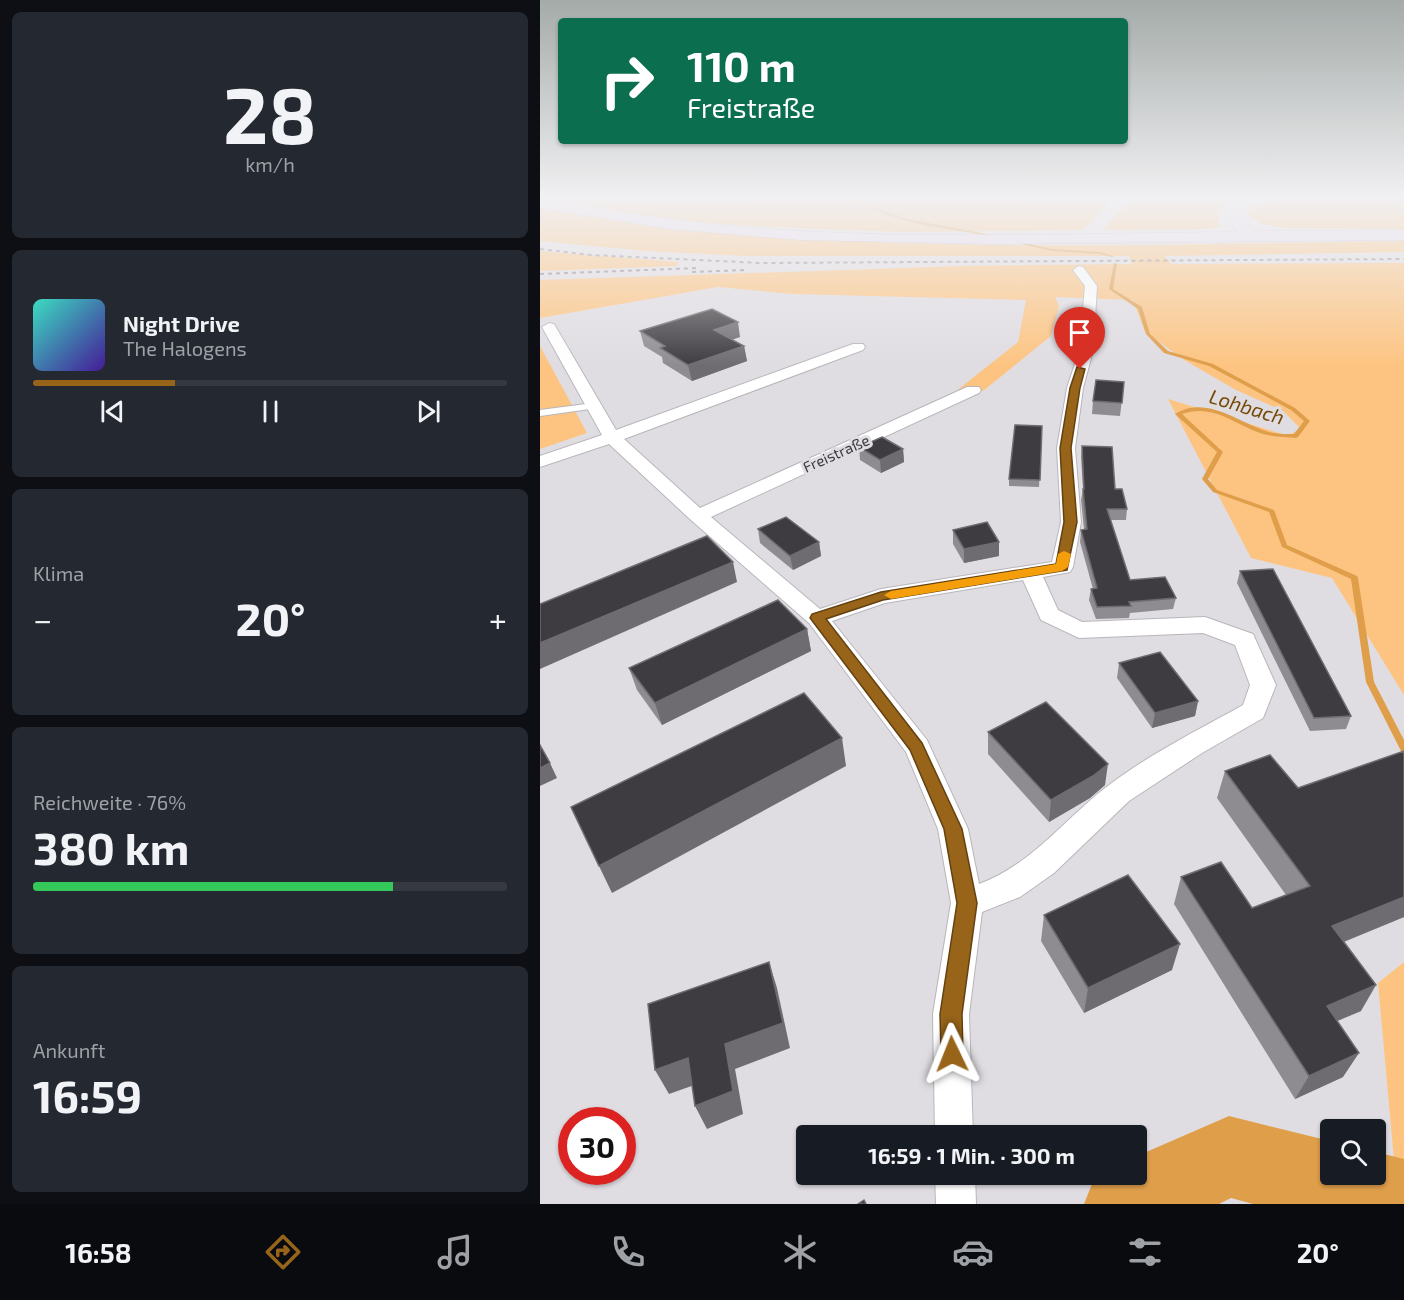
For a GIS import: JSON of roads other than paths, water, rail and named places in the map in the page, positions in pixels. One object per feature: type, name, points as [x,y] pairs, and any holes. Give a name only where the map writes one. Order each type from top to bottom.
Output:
[{"type":"street","points":[[817,618],[881,596],[1031,574],[1062,567],[1071,522],[1066,448],[1075,388],[1086,351],[1091,286],[1079,270]]},
{"type":"street","points":[[549,327],[612,436],[698,516],[817,618],[917,747],[953,829],[967,903],[951,1014],[954,1125]]},
{"type":"street","points":[[540,462],[858,347]]},
{"type":"street","name":"Freistraße","points":[[698,516],[973,390]]},
{"type":"street","points":[[967,903],[1009,887],[1043,864],[1119,793],[1192,746],[1254,711],[1263,685],[1245,640],[1205,624],[1079,630],[1050,615],[1031,574]]},
{"type":"street","points":[[955,1185],[956,1204]]},
{"type":"lane","points":[[540,413],[594,406]]},
{"type":"waterway","name":"Lohbach","points":[[1101,253],[1112,256]]},
{"type":"waterway","name":"Lohbach","points":[[1115,264],[1111,289],[1140,308],[1148,334],[1166,352],[1211,365],[1293,409],[1307,421],[1296,436],[1263,432],[1211,410],[1189,410],[1178,414],[1220,452],[1205,479],[1215,491],[1272,511],[1284,546],[1354,578],[1370,682],[1404,749]]},
{"type":"waterway","points":[[1126,1204],[1229,1157],[1404,1201]]},
{"type":"railway","points":[[576,253],[762,263],[1404,259]]},
{"type":"railway","points":[[540,274],[699,268]]},
{"type":"railway","points":[[692,272],[746,270]]}]
